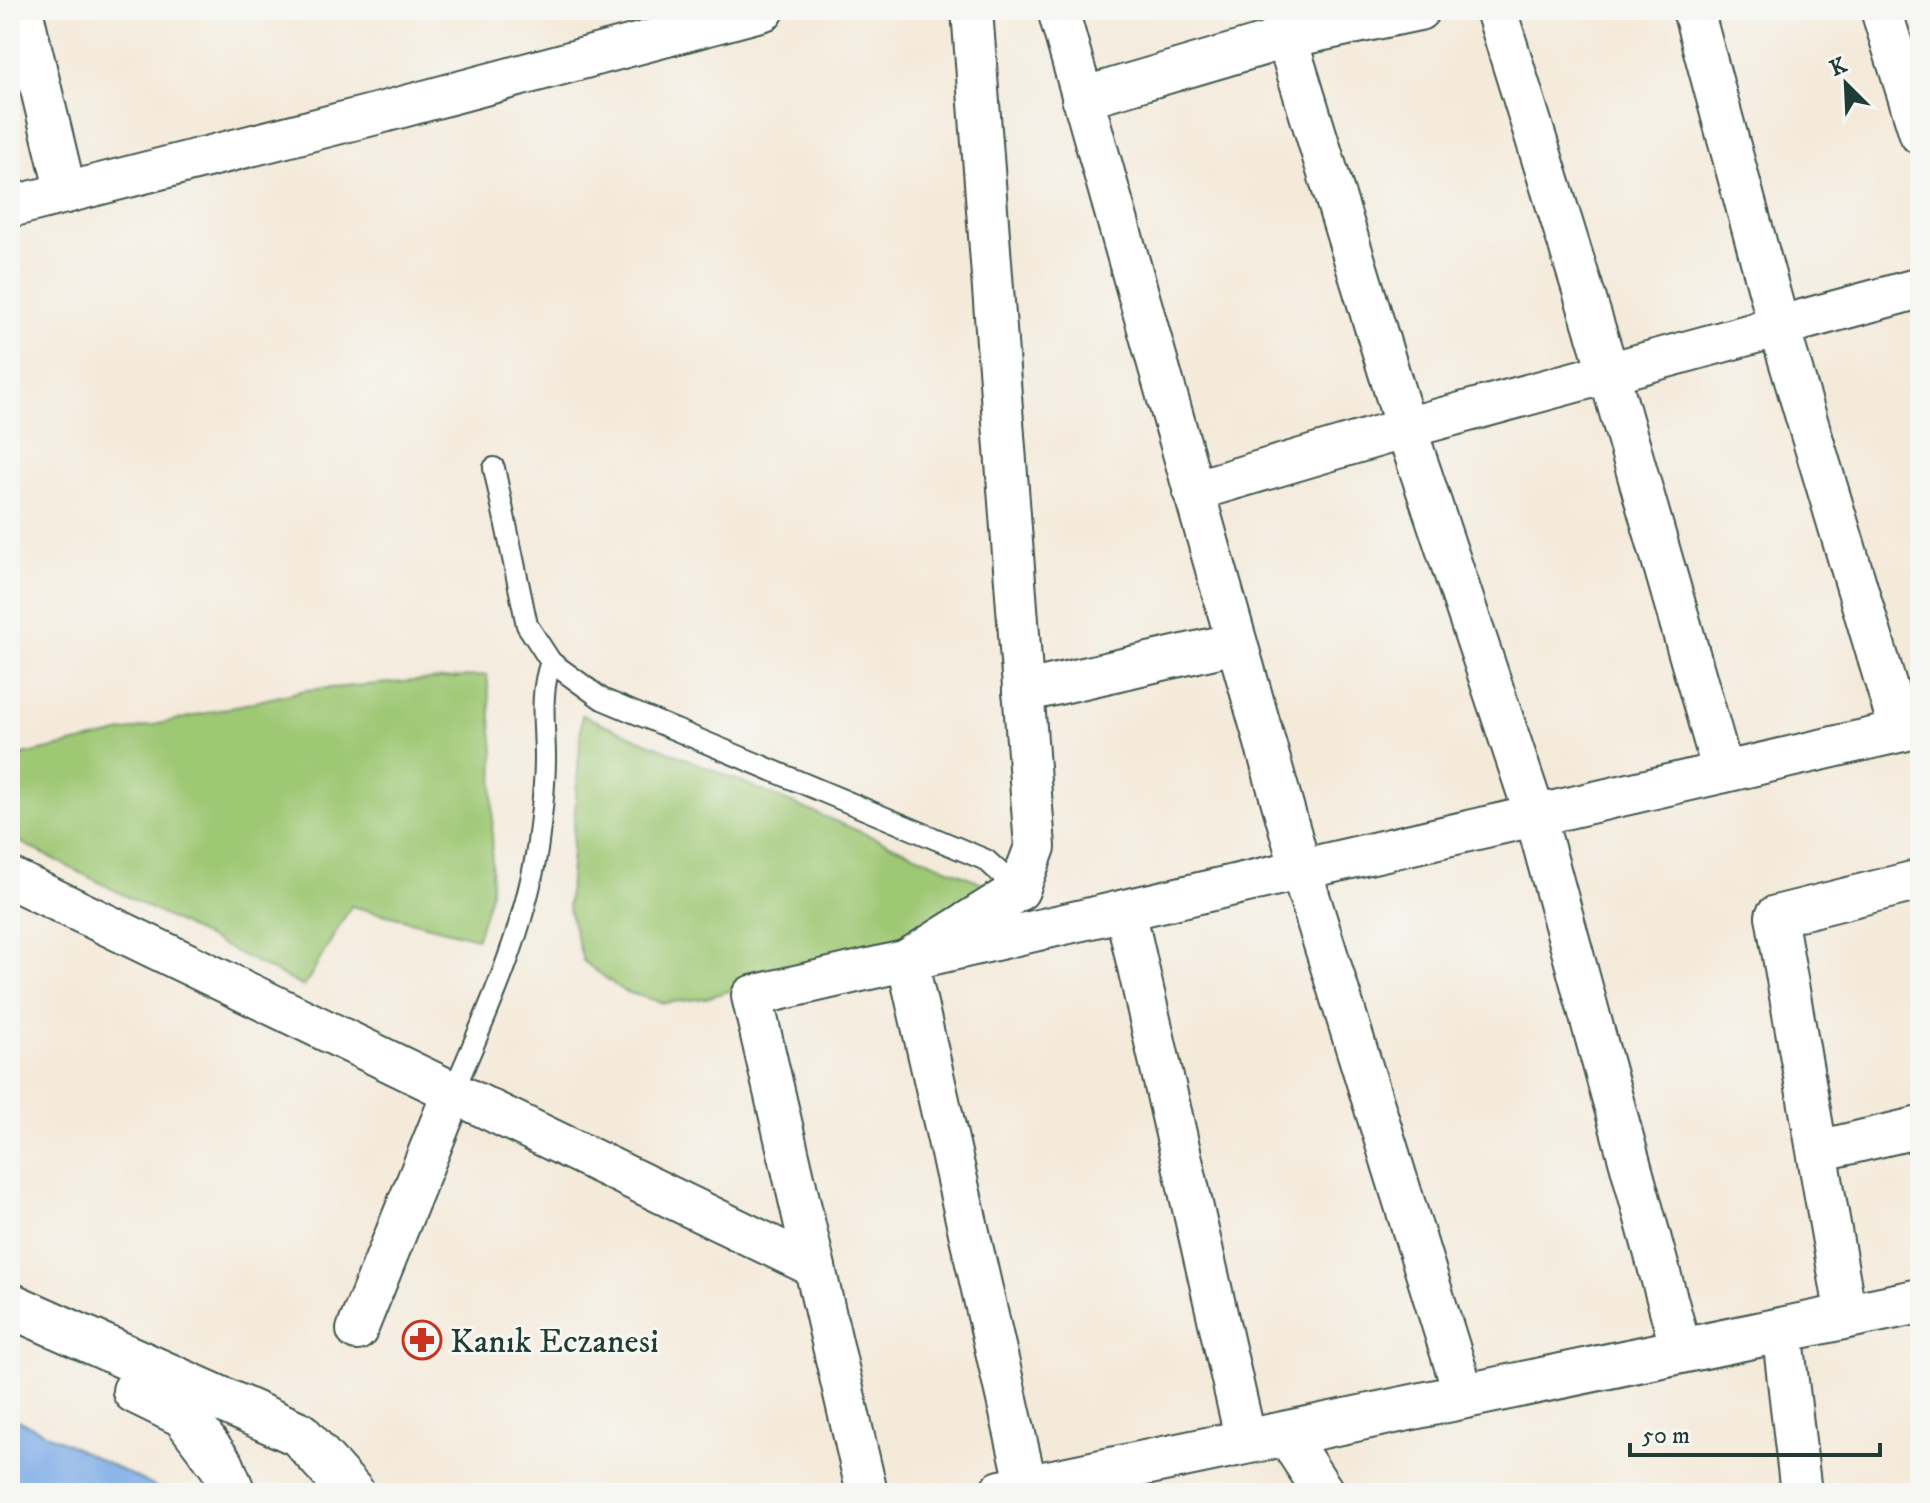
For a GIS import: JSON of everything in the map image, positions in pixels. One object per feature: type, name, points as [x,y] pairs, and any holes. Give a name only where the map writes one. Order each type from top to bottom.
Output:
[{"type":"main road","points":[[1014,1490],[1920,1301]]},
{"type":"main road","points":[[10,1305],[299,1434],[352,1493]]},
{"type":"main road","points":[[10,1330],[184,1415],[222,1466],[233,1493]]},
{"type":"street","points":[[22,10],[66,193]]},
{"type":"street","points":[[10,207],[376,114],[764,10]]},
{"type":"street","points":[[907,960],[1019,890],[1035,847],[972,10]]},
{"type":"street","points":[[1058,10],[1301,870],[1464,1395]]},
{"type":"street","points":[[1082,98],[1282,24],[1419,10]]},
{"type":"street","points":[[1496,10],[1609,374],[1723,772]]},
{"type":"street","points":[[867,1493],[752,996],[1910,729],[1779,327],[1693,10]]},
{"type":"street","points":[[1881,10],[1920,134]]},
{"type":"street","points":[[1282,24],[1406,428],[1535,815],[1681,1350]]},
{"type":"street","points":[[1193,491],[1406,428],[1920,288]]},
{"type":"street","points":[[1023,692],[1236,643]]},
{"type":"street","points":[[10,878],[815,1267]]},
{"type":"street","points":[[1846,1316],[1776,916],[1920,880]]},
{"type":"street","points":[[1125,910],[1266,1437],[1324,1493]]},
{"type":"street","points":[[907,960],[1014,1490]]},
{"type":"street","points":[[357,1330],[453,1092]]},
{"type":"street","points":[[1818,1151],[1920,1127]]},
{"type":"street","points":[[1782,1329],[1801,1493]]},
{"type":"lane","points":[[494,468],[527,625],[551,662],[602,699],[986,860],[1019,890]]},
{"type":"lane","points":[[453,1092],[497,990],[526,899],[543,806],[543,700],[545,677],[551,662]]},
{"type":"green space","points":[[487,675],[494,751],[491,891],[477,938],[351,906],[304,987],[10,837],[10,758],[306,690]]},
{"type":"green space","points":[[582,715],[992,887],[995,909],[706,998],[664,1003],[623,991],[583,961],[568,906]]},
{"type":"water","points":[[10,1416],[168,1493],[10,1493]]},
{"type":"place","name":"Kanık Eczanesi","points":[[422,1340]]}]
